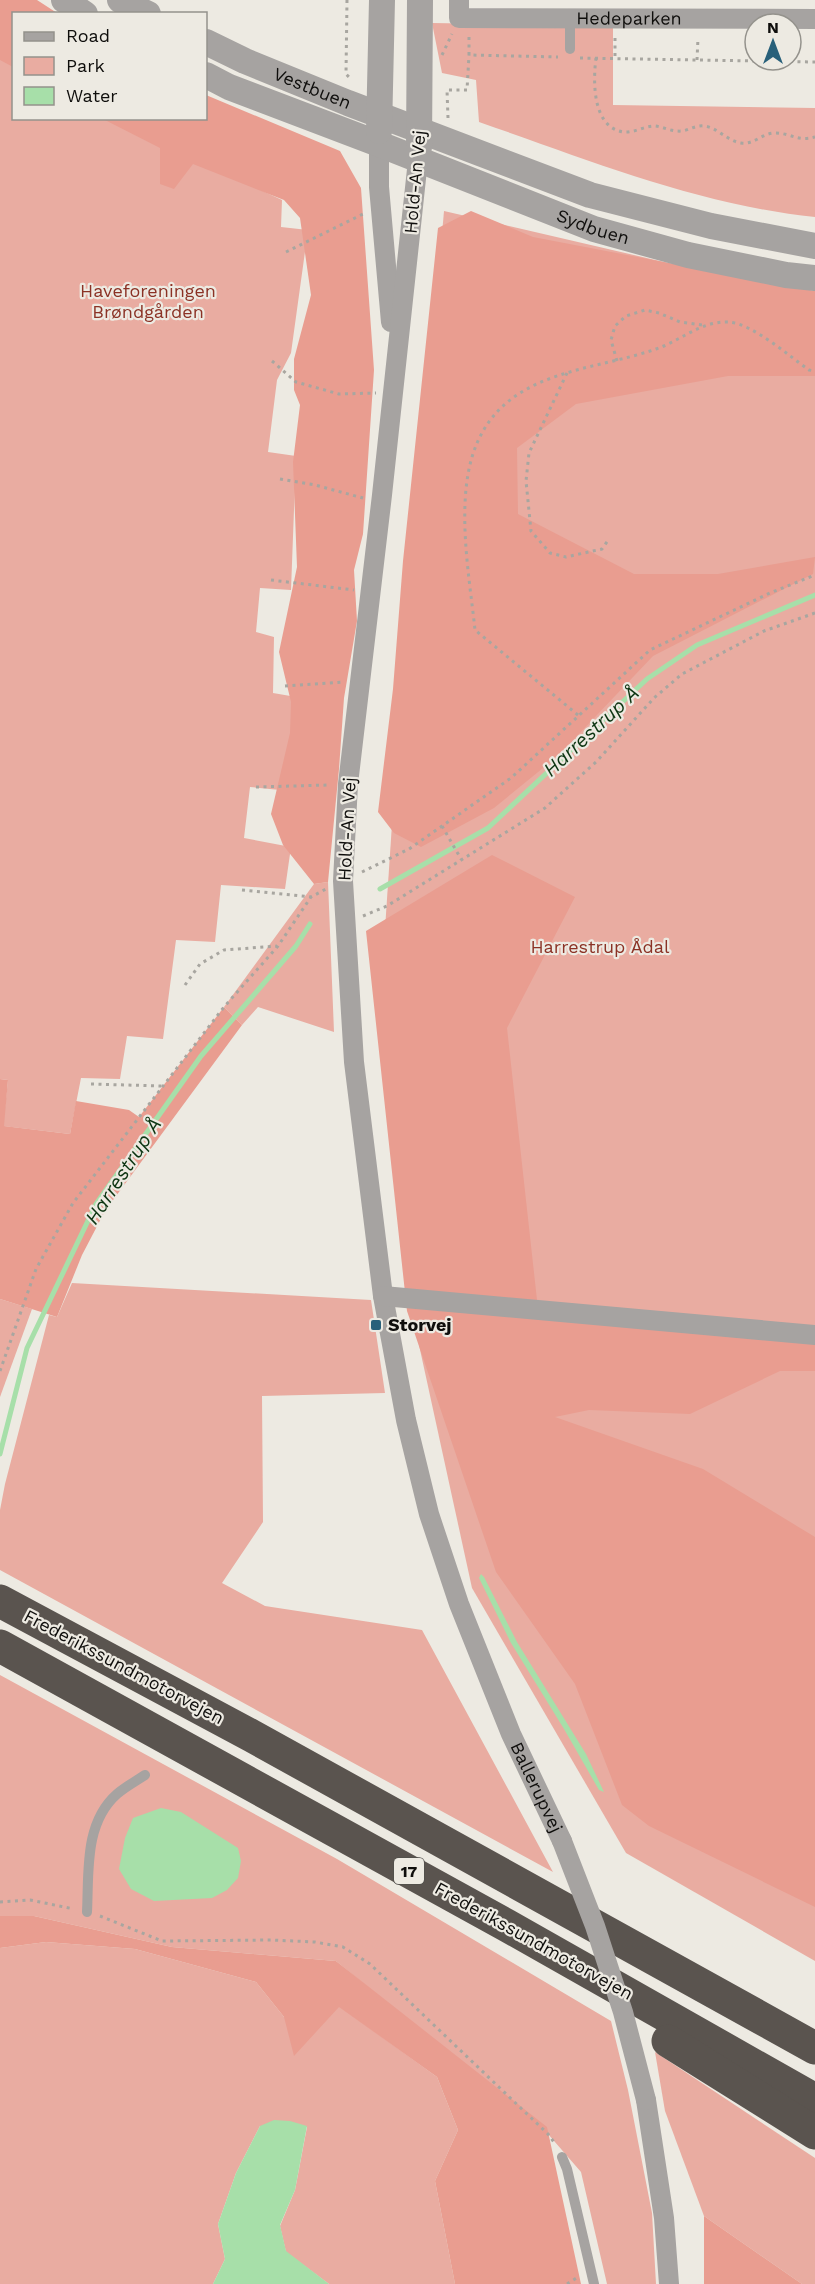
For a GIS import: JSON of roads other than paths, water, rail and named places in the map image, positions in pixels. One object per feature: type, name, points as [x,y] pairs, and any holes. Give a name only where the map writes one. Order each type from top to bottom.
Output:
[{"type":"highway","name":"Frederikssundmotorvejen","points":[[0,1601],[262,1742],[815,2048]]},
{"type":"highway","name":"Frederikssundmotorvejen","points":[[0,1646],[506,1925],[815,2100]]},
{"type":"highway","points":[[506,1925],[597,1996],[815,2133]]},
{"type":"street","points":[[64,0],[82,12]]},
{"type":"street","points":[[120,0],[144,12]]},
{"type":"street","name":"Hold-An Vej","points":[[382,0],[379,144],[381,205],[395,363]]},
{"type":"street","name":"Hold-An Vej","points":[[384,1296],[354,1062],[343,881],[348,784],[418,160],[420,0]]},
{"type":"street","name":"Hedeparken","points":[[459,0],[459,18],[815,19]]},
{"type":"street","name":"Vestbuen","points":[[207,42],[244,61],[420,130]]},
{"type":"street","name":"Vestbuen","points":[[207,76],[229,87],[379,144]]},
{"type":"street","name":"Sydbuen","points":[[420,130],[590,195],[711,226],[815,246]]},
{"type":"street","name":"Sydbuen","points":[[379,144],[594,229],[688,255],[786,275],[815,278]]},
{"type":"street","points":[[384,1296],[815,1335]]},
{"type":"street","name":"Ballerupvej","points":[[384,1296],[406,1420],[436,1534],[459,1604],[507,1723],[562,1841],[595,1926],[623,2012],[645,2100],[664,2218],[669,2284]]},
{"type":"lane","points":[[570,18],[570,49]]},
{"type":"lane","points":[[87,1912],[90,1845],[100,1815],[117,1794],[145,1775]]},
{"type":"lane","points":[[562,2157],[567,2169],[594,2284]]},
{"type":"water","points":[[481,1574],[517,1642],[586,1754],[604,1792],[599,1790],[511,1643],[479,1578]]},
{"type":"water","points":[[161,1808],[181,1812],[238,1848],[241,1861],[238,1878],[227,1890],[212,1898],[154,1901],[131,1889],[119,1869],[125,1838],[133,1818]]},
{"type":"water","points":[[274,2120],[290,2121],[307,2126],[295,2190],[280,2225],[286,2251],[329,2284],[213,2284],[225,2259],[218,2224],[236,2173],[260,2126]]},
{"type":"waterway","name":"Harrestrup Å","points":[[380,889],[488,828],[647,679],[697,645],[815,595]]},
{"type":"waterway","name":"Harrestrup Å","points":[[0,1454],[27,1348],[96,1204],[201,1056],[296,946],[310,924]]},
{"type":"place","name":"Storvej","points":[[376,1325]]},
{"type":"park label","name":"Haveforeningen Brøndgården","points":[[148,301]]},
{"type":"park label","name":"Harrestrup Ådal","points":[[600,947]]}]
